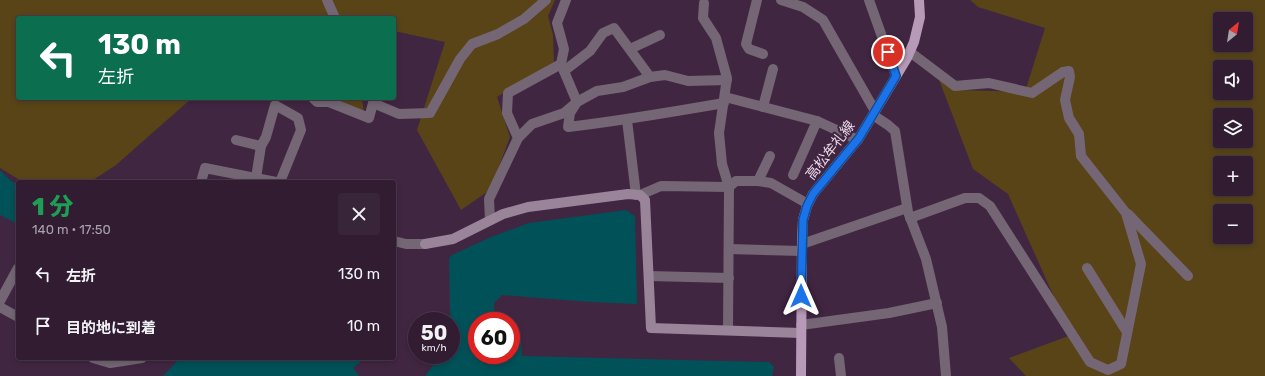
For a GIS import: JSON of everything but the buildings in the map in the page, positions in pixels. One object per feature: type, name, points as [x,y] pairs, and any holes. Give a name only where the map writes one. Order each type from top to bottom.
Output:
[{"type":"main road","name":"高松牟礼線","points":[[801,376],[803,220],[808,204],[813,194],[858,140],[910,52],[920,16],[920,0]]},
{"type":"street","points":[[327,0],[334,16]]},
{"type":"street","points":[[315,100],[317,102],[329,102],[369,118],[370,100],[399,114],[430,113],[460,59],[472,44],[498,34],[524,19],[546,0]]},
{"type":"street","points":[[566,0],[558,23],[564,49],[563,68],[577,102]]},
{"type":"street","points":[[757,0],[746,44],[749,49],[763,54]]},
{"type":"street","points":[[781,0],[804,4],[823,20],[874,113],[895,131],[907,208],[926,259],[942,327],[946,376]]},
{"type":"street","points":[[869,0],[896,76]]},
{"type":"street","points":[[704,3],[703,18],[716,38],[727,80],[719,133],[722,164],[729,186],[728,330]]},
{"type":"street","points":[[518,138],[507,113],[508,93],[563,68],[590,51],[603,33],[614,28],[650,77]]},
{"type":"street","points":[[630,50],[660,35]]},
{"type":"street","points":[[910,52],[956,86],[989,83],[1032,93],[1063,72],[1069,71],[1070,78],[1065,100],[1069,118],[1079,134],[1081,156],[1126,213],[1188,276]]},
{"type":"street","points":[[763,107],[773,69]]},
{"type":"street","points":[[490,220],[489,199],[518,138],[532,124],[564,113],[577,102],[597,91],[623,87],[650,77],[665,75],[688,81],[727,80]]},
{"type":"street","points":[[577,102],[570,113],[568,127],[627,120],[724,100],[763,107],[818,121],[858,140]]},
{"type":"street","points":[[256,178],[261,146],[266,137],[276,102],[298,118],[301,130],[281,180]]},
{"type":"street","points":[[627,120],[638,195]]},
{"type":"street","points":[[792,174],[818,121]]},
{"type":"street","points":[[236,140],[261,146]]},
{"type":"street","points":[[758,181],[770,156]]},
{"type":"street","points":[[202,180],[205,168],[266,180]]},
{"type":"street","points":[[638,195],[661,186],[729,186],[736,181],[758,181],[771,183],[808,204]]},
{"type":"street","points":[[396,242],[406,244],[425,244],[453,238],[503,214],[528,207],[628,194],[638,195],[646,200],[651,328],[728,330],[801,329],[937,303]]},
{"type":"street","points":[[910,218],[965,198],[979,198],[990,206],[1090,362],[1108,370],[1121,364],[1141,264],[1126,213]]},
{"type":"street","points":[[729,249],[802,248],[907,208]]},
{"type":"street","points":[[1087,268],[1127,332]]},
{"type":"street","points":[[0,301],[16,272]]},
{"type":"street","points":[[649,276],[728,278]]},
{"type":"street","points":[[0,307],[16,316]]},
{"type":"street","points":[[839,358],[841,376]]},
{"type":"street","points":[[100,360],[110,363],[129,360]]},
{"type":"shaded area","points":[[0,0],[555,0],[548,16],[553,35],[554,62],[497,97],[510,137],[490,190],[461,210],[417,130],[445,42],[396,31],[396,16],[16,16],[16,100],[190,100],[116,165],[93,180],[20,180],[0,168]]},
{"type":"shaded area","points":[[970,0],[1265,0],[1265,376],[1026,376],[1009,358],[1071,335],[1008,194],[973,169],[938,77],[957,90],[1025,92],[1045,28],[978,7]]},
{"type":"shaded area","points":[[334,100],[362,100],[364,114]]},
{"type":"shaded area","points":[[0,170],[11,181],[16,183],[16,223],[0,215]]},
{"type":"shaded area","points":[[626,210],[635,216],[637,304],[502,295],[494,303],[494,312],[468,312],[468,364],[520,364],[521,338],[522,356],[769,362],[774,367],[772,376],[425,376],[434,364],[460,364],[460,312],[450,312],[449,258],[452,255],[491,237],[529,223]]},
{"type":"shaded area","points":[[178,360],[363,360],[353,368],[359,376],[163,376]]},
{"type":"route","points":[[801,296],[803,220],[807,206],[813,194],[859,138],[896,76],[888,52]]}]
